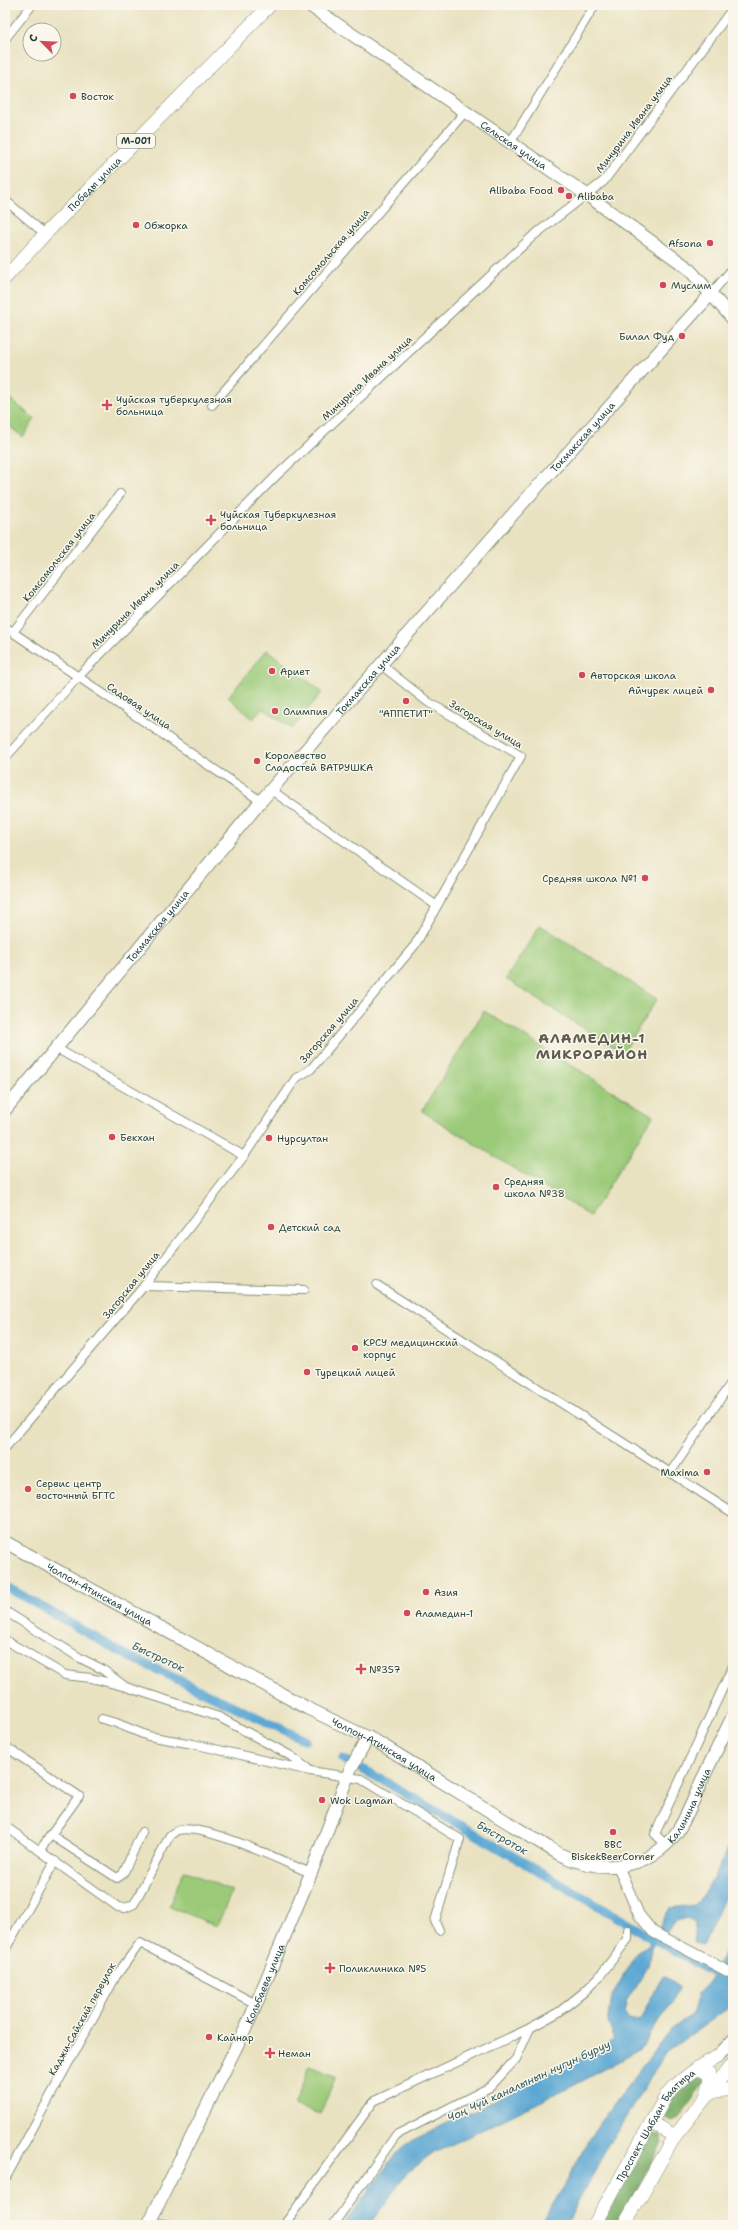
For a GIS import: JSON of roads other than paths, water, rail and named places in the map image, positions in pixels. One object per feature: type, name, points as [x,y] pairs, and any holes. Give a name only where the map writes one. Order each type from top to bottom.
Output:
[{"type":"main road","name":"Победы улица","points":[[5,278],[45,234],[270,5]]},
{"type":"main road","name":"Сельская улица","points":[[309,5],[510,144],[587,195],[688,268],[710,295],[733,319]]},
{"type":"main road","name":"Токмакская улица","points":[[5,1110],[271,790],[380,664],[710,295]]},
{"type":"main road","name":"Чолпон-Атинская улица","points":[[5,1542],[307,1708],[368,1737],[559,1854],[586,1865],[607,1867],[618,1866]]},
{"type":"main road","name":"Калинина улица","points":[[618,1866],[643,1860],[666,1845],[685,1817],[733,1716]]},
{"type":"main road","name":"Кольбаева улица","points":[[149,2223],[256,2004],[311,1873],[349,1773],[359,1751],[368,1737]]},
{"type":"main road","name":"Проспект Шабдан Баатыра","points":[[594,2225],[651,2122],[676,2084],[696,2068],[717,2057],[733,2040]]},
{"type":"main road","points":[[717,2057],[733,2057]]},
{"type":"main road","points":[[624,2225],[675,2136],[706,2096],[731,2070],[717,2057]]},
{"type":"main road","points":[[696,2068],[710,2074],[710,2086],[706,2096]]},
{"type":"main road","points":[[706,2096],[716,2091],[733,2089]]},
{"type":"main road","points":[[651,2122],[675,2136]]},
{"type":"street","points":[[5,39],[8,30],[32,5]]},
{"type":"street","points":[[510,144],[595,5]]},
{"type":"street","name":"Мичурина Ивана улица","points":[[5,758],[78,677],[276,476],[533,236],[587,195],[609,175],[733,8]]},
{"type":"street","name":"Комсомольская улица","points":[[212,405],[465,112]]},
{"type":"street","points":[[5,200],[45,234]]},
{"type":"street","points":[[710,295],[733,268]]},
{"type":"street","name":"Комсомольская улица","points":[[13,632],[120,494]]},
{"type":"street","name":"Садовая улица","points":[[5,626],[261,802]]},
{"type":"street","name":"Загорская улица","points":[[5,1448],[144,1286],[244,1156],[296,1078],[311,1069],[415,945],[521,756],[428,702],[380,664]]},
{"type":"street","points":[[271,790],[438,906]]},
{"type":"street","points":[[56,1048],[244,1156]]},
{"type":"street","points":[[377,1285],[733,1513]]},
{"type":"street","points":[[144,1286],[304,1290]]},
{"type":"street","points":[[670,1472],[733,1380]]},
{"type":"street","points":[[5,1611],[80,1658],[102,1669],[126,1687]]},
{"type":"street","points":[[5,1640],[65,1675],[90,1678],[126,1687],[219,1717],[291,1756],[310,1771]]},
{"type":"street","points":[[666,1845],[655,1834],[733,1666]]},
{"type":"street","points":[[102,1719],[116,1722],[148,1736],[193,1744],[310,1771],[349,1773],[460,1839],[435,1921],[439,1930]]},
{"type":"street","points":[[9,1749],[79,1796],[40,1850]]},
{"type":"street","points":[[5,1826],[118,1907],[126,1908],[134,1904],[170,1835],[178,1830],[208,1832],[311,1873]]},
{"type":"street","points":[[51,1835],[117,1878],[124,1874],[142,1832]]},
{"type":"street","points":[[5,1950],[55,1862]]},
{"type":"street","points":[[618,1866],[639,1916],[653,1932],[733,1974]]},
{"type":"street","points":[[284,2225],[374,2101],[530,2028],[559,2012],[584,1992],[599,1977],[628,1939],[628,1931]]},
{"type":"street","name":"Каджи-Сайский переулок","points":[[5,2179],[116,1976],[140,1943],[256,2004]]},
{"type":"street","points":[[333,2225],[396,2135],[490,2087],[516,2059],[530,2028]]},
{"type":"street","points":[[149,2223],[172,2225]]},
{"type":"water","points":[[733,1839],[733,1878],[703,1946],[693,1942],[695,1922],[687,1918],[676,1921],[651,1947],[648,1967],[627,2000],[624,2013],[629,2019],[640,2019],[663,1975],[681,1987],[644,2045],[622,2060],[571,2087],[434,2153],[407,2173],[370,2225],[343,2225],[399,2151],[411,2141],[615,2040],[608,2023],[612,1996],[636,1953],[648,1946],[670,1908],[695,1905],[707,1890]]},
{"type":"water","points":[[733,1937],[733,1999],[726,2009],[666,2052],[608,2146],[565,2225],[540,2225],[566,2183],[590,2137],[668,2032],[692,2014],[697,1994],[708,1983]]},
{"type":"waterway","name":"Быстроток","points":[[5,1586],[124,1654],[305,1740]]},
{"type":"waterway","name":"Быстроток","points":[[343,1759],[388,1783],[733,1985]]},
{"type":"waterway","name":"Быстроток","points":[[648,1937],[650,1944]]},
{"type":"place","name":"Восток","points":[[73,96]]},
{"type":"place","name":"Alibaba Food","points":[[561,190]]},
{"type":"place","name":"Alibaba","points":[[569,196]]},
{"type":"place","name":"Обжорка","points":[[136,225]]},
{"type":"place","name":"Afsona","points":[[710,243]]},
{"type":"place","name":"Муслим","points":[[663,285]]},
{"type":"place","name":"Билал Фуд","points":[[682,336]]},
{"type":"place","name":"Чуйская туберкулезная больница","points":[[107,405]]},
{"type":"place","name":"Чуйская Туберкулезная больница","points":[[211,520]]},
{"type":"place","name":"Ариет","points":[[272,671]]},
{"type":"place","name":"Авторская школа","points":[[582,675]]},
{"type":"place","name":"Айчурек лицей","points":[[711,690]]},
{"type":"place","name":"\"АППЕТИТ\"","points":[[406,701]]},
{"type":"place","name":"Олимпия","points":[[275,711]]},
{"type":"place","name":"Королевство Сладостей ВАТРУШКА","points":[[257,761]]},
{"type":"place","name":"Средняя школа №1","points":[[645,878]]},
{"type":"place","name":"Бекхан","points":[[112,1137]]},
{"type":"place","name":"Нурсултан","points":[[269,1138]]},
{"type":"place","name":"Средняя школа №38","points":[[496,1187]]},
{"type":"place","name":"Детский сад","points":[[271,1227]]},
{"type":"place","name":"КРСУ медицинский корпус","points":[[355,1348]]},
{"type":"place","name":"Турецкий лицей","points":[[307,1372]]},
{"type":"place","name":"Maxima","points":[[707,1472]]},
{"type":"place","name":"Сервис центр восточный БГТС","points":[[28,1489]]},
{"type":"place","name":"Азия","points":[[426,1592]]},
{"type":"place","name":"Аламедин-1","points":[[407,1613]]},
{"type":"place","name":"№357","points":[[361,1669]]},
{"type":"place","name":"Wok Lagman","points":[[322,1800]]},
{"type":"place","name":"BBC BiskekBeerCorner","points":[[613,1832]]},
{"type":"place","name":"Поликлиника №5","points":[[330,1968]]},
{"type":"place","name":"Кайнар","points":[[209,2037]]},
{"type":"place","name":"Неман","points":[[270,2053]]},
{"type":"district","name":"АЛАМЕДИН-1 МИКРОРАЙОН","points":[[592,1046]]},
{"type":"water label","name":"Чоң Чүй каналынын нугун буруу","points":[[529,2081]]}]
